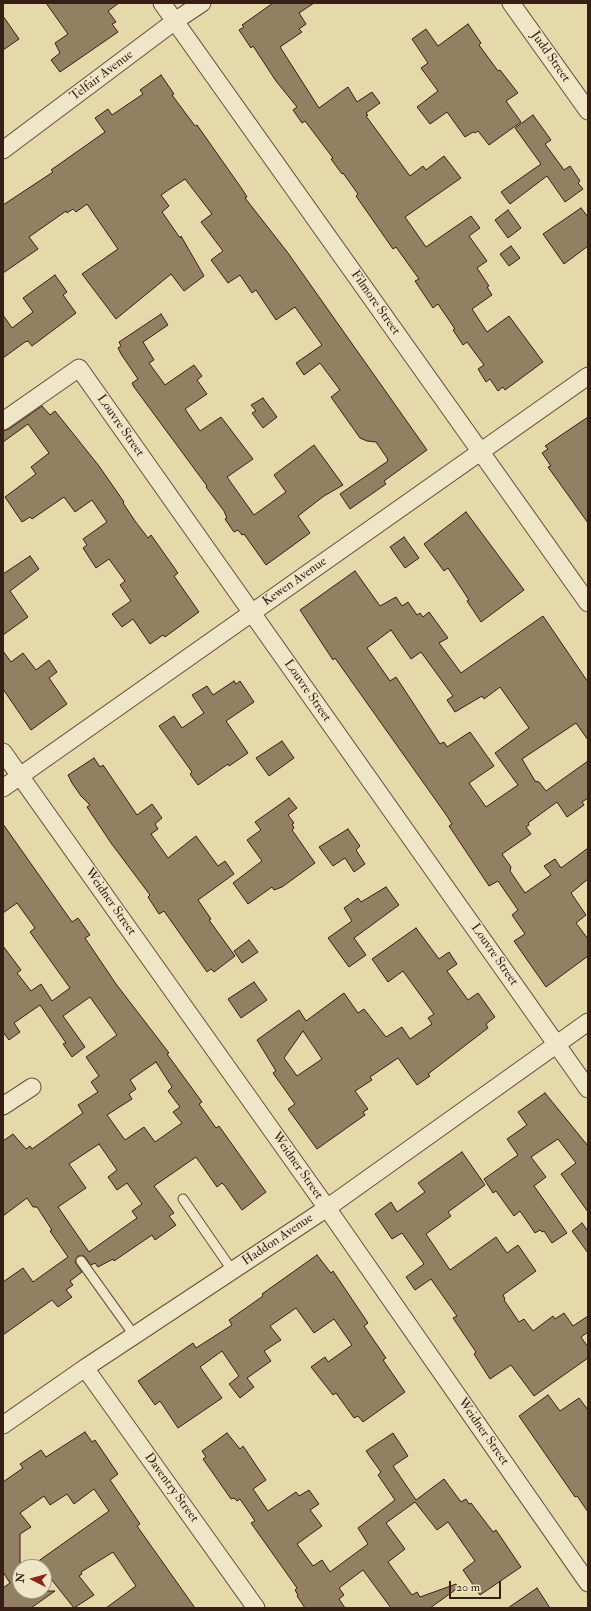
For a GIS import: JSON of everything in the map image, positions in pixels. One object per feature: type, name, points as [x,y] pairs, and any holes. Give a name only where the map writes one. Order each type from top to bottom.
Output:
[{"type":"street","name":"Filmore Street","points":[[162,3],[588,603]]},
{"type":"street","name":"Telfair Avenue","points":[[3,150],[175,21],[202,3]]},
{"type":"street","name":"Judd Street","points":[[512,3],[588,111]]},
{"type":"street","name":"Louvre Street","points":[[3,421],[79,368],[588,1089]]},
{"type":"street","name":"Kewen Avenue","points":[[3,788],[588,376]]},
{"type":"street","name":"Weidner Street","points":[[3,752],[327,1208],[588,1583]]},
{"type":"street","name":"Haddon Avenue","points":[[3,1425],[134,1335],[327,1208],[588,1022]]},
{"type":"street","points":[[3,1106],[32,1087]]},
{"type":"street","name":"Daventry Street","points":[[85,1368],[256,1608]]},
{"type":"lane","points":[[183,1199],[232,1270]]},
{"type":"lane","points":[[81,1261],[134,1335]]},
{"type":"building","points":[[46,3],[119,3],[108,11],[116,22],[112,24],[118,32],[60,72],[51,60],[60,53],[55,43],[68,34]]},
{"type":"building","points":[[273,3],[314,3],[299,13],[306,24],[299,29],[302,32],[280,47],[319,108],[348,87],[357,102],[372,92],[380,103],[366,113],[368,115],[366,116],[410,176],[423,166],[426,170],[444,156],[461,178],[405,217],[426,247],[471,216],[480,228],[469,236],[487,261],[477,268],[489,286],[487,287],[492,295],[472,309],[487,332],[509,316],[543,362],[505,390],[503,387],[498,391],[490,379],[486,382],[478,369],[484,365],[467,342],[463,345],[453,330],[455,329],[438,304],[433,308],[415,281],[419,279],[396,247],[393,249],[356,196],[358,194],[331,159],[333,158],[305,121],[302,123],[293,110],[297,107],[276,81],[253,46],[251,48],[239,30],[244,27],[242,25]]},
{"type":"building","points":[[3,16],[19,39],[3,50]]},
{"type":"building","points":[[468,24],[481,43],[479,45],[498,71],[500,70],[518,93],[506,101],[521,122],[489,145],[478,131],[465,137],[447,112],[430,124],[417,107],[438,91],[421,68],[428,63],[412,39],[426,29],[438,46]]},
{"type":"building","points":[[161,75],[174,94],[172,95],[195,126],[197,125],[242,189],[247,197],[245,198],[288,253],[427,450],[384,481],[386,484],[350,509],[340,494],[388,461],[387,458],[376,442],[367,441],[360,438],[331,397],[340,390],[320,363],[304,375],[296,363],[322,345],[295,307],[276,320],[256,290],[252,293],[240,275],[228,283],[211,260],[223,251],[201,222],[212,214],[185,179],[161,195],[169,206],[162,212],[180,238],[181,236],[204,276],[184,291],[171,274],[116,319],[82,274],[118,249],[87,204],[76,212],[73,209],[67,213],[66,211],[29,237],[38,249],[3,273],[3,205],[53,172],[51,170],[105,132],[95,118],[108,109],[112,115],[143,94],[140,90]]},
{"type":"building","points":[[533,115],[551,140],[545,144],[564,170],[570,166],[580,181],[578,183],[583,189],[565,202],[547,176],[510,204],[501,192],[541,164],[515,128]]},
{"type":"building","points":[[581,208],[588,217],[588,246],[564,264],[543,234]]},
{"type":"building","points":[[508,210],[521,228],[508,238],[495,220]]},
{"type":"building","points":[[511,246],[520,258],[509,266],[500,254]]},
{"type":"building","points":[[55,275],[67,292],[63,295],[76,313],[32,346],[28,341],[25,342],[3,358],[3,315],[12,328],[33,312],[23,298]]},
{"type":"building","points":[[161,314],[168,325],[143,342],[154,360],[149,363],[165,385],[194,365],[202,376],[197,380],[207,394],[185,409],[200,431],[221,417],[253,459],[227,477],[254,515],[286,492],[274,475],[314,445],[343,485],[324,496],[298,516],[310,533],[266,565],[244,534],[242,535],[238,530],[234,532],[225,519],[227,518],[224,511],[206,487],[207,486],[132,383],[138,379],[121,354],[118,348],[121,346],[119,342]]},
{"type":"building","points":[[263,398],[277,417],[263,428],[252,413],[256,411],[251,405]]},
{"type":"building","points":[[42,406],[50,415],[55,411],[99,466],[124,502],[123,503],[135,521],[148,538],[151,535],[178,573],[174,576],[199,612],[165,637],[163,635],[150,644],[133,619],[122,627],[112,614],[131,601],[120,585],[125,581],[109,559],[96,568],[83,548],[87,545],[83,539],[107,522],[92,500],[75,512],[64,497],[32,519],[30,517],[22,522],[5,497],[36,474],[31,467],[49,453],[28,424],[3,442],[3,431],[9,429]]},
{"type":"building","points":[[588,417],[588,523],[548,467],[551,466],[542,453],[548,449],[545,446]]},
{"type":"building","points":[[466,512],[524,590],[481,622],[467,601],[469,600],[448,568],[444,571],[424,544]]},
{"type":"building","points":[[404,537],[419,558],[405,568],[390,547]]},
{"type":"building","points":[[30,556],[39,569],[10,591],[28,617],[3,635],[3,574]]},
{"type":"building","points":[[355,571],[380,606],[396,597],[402,606],[408,602],[417,615],[420,613],[423,617],[429,612],[448,638],[439,643],[461,673],[543,616],[588,682],[588,740],[576,723],[522,759],[535,781],[539,782],[546,791],[588,761],[588,798],[582,802],[584,805],[567,817],[557,802],[528,823],[529,825],[526,827],[531,834],[502,854],[511,867],[510,871],[525,893],[551,875],[544,866],[555,859],[561,868],[588,848],[588,879],[571,893],[586,915],[576,923],[588,939],[588,956],[546,987],[514,941],[525,934],[512,915],[518,910],[498,881],[489,886],[449,826],[452,824],[447,816],[335,658],[333,660],[300,610]],"holes":[[[391,630],[411,659],[421,652],[453,696],[447,700],[455,712],[482,696],[484,699],[500,687],[529,728],[495,753],[518,785],[486,807],[469,783],[494,766],[470,732],[447,747],[444,742],[440,744],[396,677],[390,681],[367,648]]]},
{"type":"building","points":[[3,651],[11,662],[23,653],[36,670],[49,660],[57,672],[49,678],[67,704],[31,730],[3,689]]},
{"type":"building","points":[[234,681],[236,684],[240,681],[254,702],[226,721],[248,753],[229,766],[228,764],[198,785],[190,774],[192,772],[159,726],[174,716],[182,728],[204,713],[192,695],[207,686],[213,695]]},
{"type":"building","points":[[282,741],[294,758],[269,776],[256,758]]},
{"type":"building","points":[[94,758],[100,767],[103,765],[137,815],[152,804],[162,818],[155,824],[158,829],[151,834],[168,858],[196,836],[218,866],[225,861],[234,874],[198,900],[211,919],[209,920],[235,956],[214,972],[211,969],[207,972],[164,911],[159,914],[148,897],[150,895],[111,843],[87,807],[90,805],[81,796],[72,783],[68,775]]},
{"type":"building","points":[[289,798],[297,808],[288,815],[294,823],[292,824],[294,828],[292,830],[315,863],[282,887],[274,890],[272,887],[248,904],[233,883],[262,861],[247,840],[261,830],[255,822]]},
{"type":"building","points":[[3,824],[72,922],[78,918],[90,935],[85,938],[116,984],[169,1053],[167,1054],[202,1102],[199,1104],[216,1128],[219,1126],[266,1192],[242,1210],[222,1183],[217,1187],[196,1157],[154,1186],[174,1213],[169,1216],[176,1225],[155,1240],[152,1235],[114,1261],[113,1259],[98,1267],[95,1263],[91,1265],[84,1256],[78,1256],[75,1262],[82,1272],[70,1281],[73,1285],[66,1290],[72,1297],[58,1307],[52,1300],[3,1335],[3,1282],[23,1268],[33,1282],[68,1257],[50,1231],[52,1230],[37,1207],[33,1207],[27,1198],[3,1216],[3,1141],[13,1134],[26,1149],[30,1146],[32,1149],[83,1113],[78,1105],[98,1092],[91,1082],[99,1076],[86,1057],[117,1035],[90,997],[63,1016],[85,1047],[72,1057],[63,1044],[66,1043],[40,1005],[14,1023],[20,1032],[9,1040],[3,1032],[3,946],[21,970],[17,973],[31,991],[41,984],[52,1001],[70,988],[30,932],[35,928],[17,903],[3,913]],"holes":[[[156,1062],[172,1087],[168,1091],[180,1107],[173,1112],[182,1123],[155,1142],[144,1127],[125,1140],[107,1115],[132,1099],[129,1094],[136,1089],[130,1080]],[[99,1144],[117,1170],[108,1177],[117,1190],[127,1183],[142,1204],[132,1211],[137,1218],[89,1252],[58,1207],[86,1188],[69,1164]]]},
{"type":"building","points":[[348,829],[360,846],[356,850],[365,864],[354,872],[345,858],[333,866],[319,847]]},
{"type":"building","points":[[386,887],[399,905],[354,938],[366,955],[349,967],[328,938],[352,921],[344,908],[358,898],[361,902]]},
{"type":"building","points":[[416,928],[439,959],[449,952],[457,964],[447,971],[468,1000],[478,993],[495,1017],[486,1024],[488,1028],[428,1074],[430,1076],[417,1085],[398,1058],[370,1077],[372,1080],[355,1091],[368,1109],[363,1112],[365,1115],[317,1149],[288,1109],[295,1104],[273,1073],[276,1071],[257,1040],[299,1010],[306,1021],[344,993],[358,1013],[364,1009],[386,1037],[402,1027],[410,1039],[432,1024],[428,1018],[434,1014],[403,971],[388,982],[372,959]],"holes":[[[303,1031],[322,1059],[297,1076],[284,1058]]]},
{"type":"building","points":[[249,940],[258,952],[242,963],[234,951]]},
{"type":"building","points":[[254,982],[267,1000],[241,1018],[228,999]]},
{"type":"building","points":[[545,1093],[588,1146],[588,1212],[561,1174],[576,1163],[558,1139],[531,1157],[546,1177],[534,1186],[567,1233],[552,1243],[544,1231],[542,1232],[540,1230],[535,1233],[520,1211],[514,1216],[496,1191],[493,1193],[484,1179],[518,1155],[507,1139],[527,1125],[518,1112]]},
{"type":"building","points":[[462,1152],[485,1185],[448,1212],[451,1216],[426,1234],[450,1270],[496,1237],[507,1253],[518,1245],[536,1271],[503,1295],[504,1300],[519,1322],[524,1319],[533,1331],[553,1316],[555,1319],[564,1313],[573,1326],[588,1316],[588,1332],[581,1337],[588,1347],[588,1358],[534,1396],[511,1365],[490,1379],[474,1354],[476,1352],[453,1318],[457,1316],[431,1279],[415,1290],[406,1277],[424,1264],[402,1233],[392,1239],[375,1214],[391,1202],[397,1212],[425,1192],[418,1183]]},
{"type":"building","points":[[582,1223],[588,1231],[588,1253],[572,1231]]},
{"type":"building","points":[[317,1255],[331,1273],[333,1271],[368,1323],[364,1326],[386,1358],[383,1360],[405,1392],[363,1422],[358,1416],[354,1418],[336,1393],[333,1395],[311,1367],[325,1357],[328,1362],[352,1345],[334,1319],[314,1333],[296,1308],[270,1326],[281,1340],[264,1351],[271,1361],[247,1378],[254,1387],[240,1398],[229,1384],[239,1376],[222,1351],[200,1367],[222,1398],[178,1428],[160,1401],[155,1405],[138,1381],[193,1343],[196,1348],[232,1325],[229,1320],[263,1296],[262,1294]]},
{"type":"building","points":[[548,1395],[560,1411],[579,1398],[588,1410],[588,1512],[577,1496],[575,1497],[519,1416]]},
{"type":"building","points":[[85,1432],[92,1442],[95,1440],[118,1474],[110,1480],[140,1524],[137,1526],[195,1608],[106,1608],[136,1586],[113,1552],[81,1572],[82,1574],[79,1576],[94,1595],[74,1608],[52,1580],[52,1559],[41,1559],[109,1511],[94,1489],[74,1504],[67,1494],[50,1505],[44,1496],[20,1513],[31,1527],[20,1534],[20,1559],[12,1559],[12,1599],[44,1599],[31,1608],[3,1608],[3,1588],[10,1583],[3,1572],[3,1482],[23,1468],[20,1464],[41,1450],[46,1457]]},
{"type":"building","points":[[227,1433],[240,1449],[243,1446],[266,1480],[253,1489],[268,1511],[296,1492],[299,1496],[309,1490],[319,1504],[310,1510],[322,1526],[297,1544],[313,1566],[322,1560],[330,1572],[368,1544],[358,1528],[395,1500],[378,1475],[381,1472],[366,1451],[393,1433],[408,1456],[393,1466],[416,1500],[444,1479],[461,1502],[466,1499],[469,1504],[471,1503],[493,1532],[496,1530],[521,1567],[480,1595],[463,1570],[475,1561],[448,1522],[437,1530],[415,1502],[386,1523],[405,1549],[388,1562],[412,1595],[417,1592],[420,1597],[456,1584],[458,1588],[430,1608],[391,1608],[363,1570],[339,1588],[344,1595],[339,1599],[345,1608],[305,1608],[297,1596],[298,1595],[295,1590],[297,1588],[251,1523],[255,1521],[240,1499],[237,1501],[234,1498],[231,1499],[203,1459],[206,1457],[202,1451]]},
{"type":"building","points":[[537,1588],[550,1608],[508,1608]]}]
